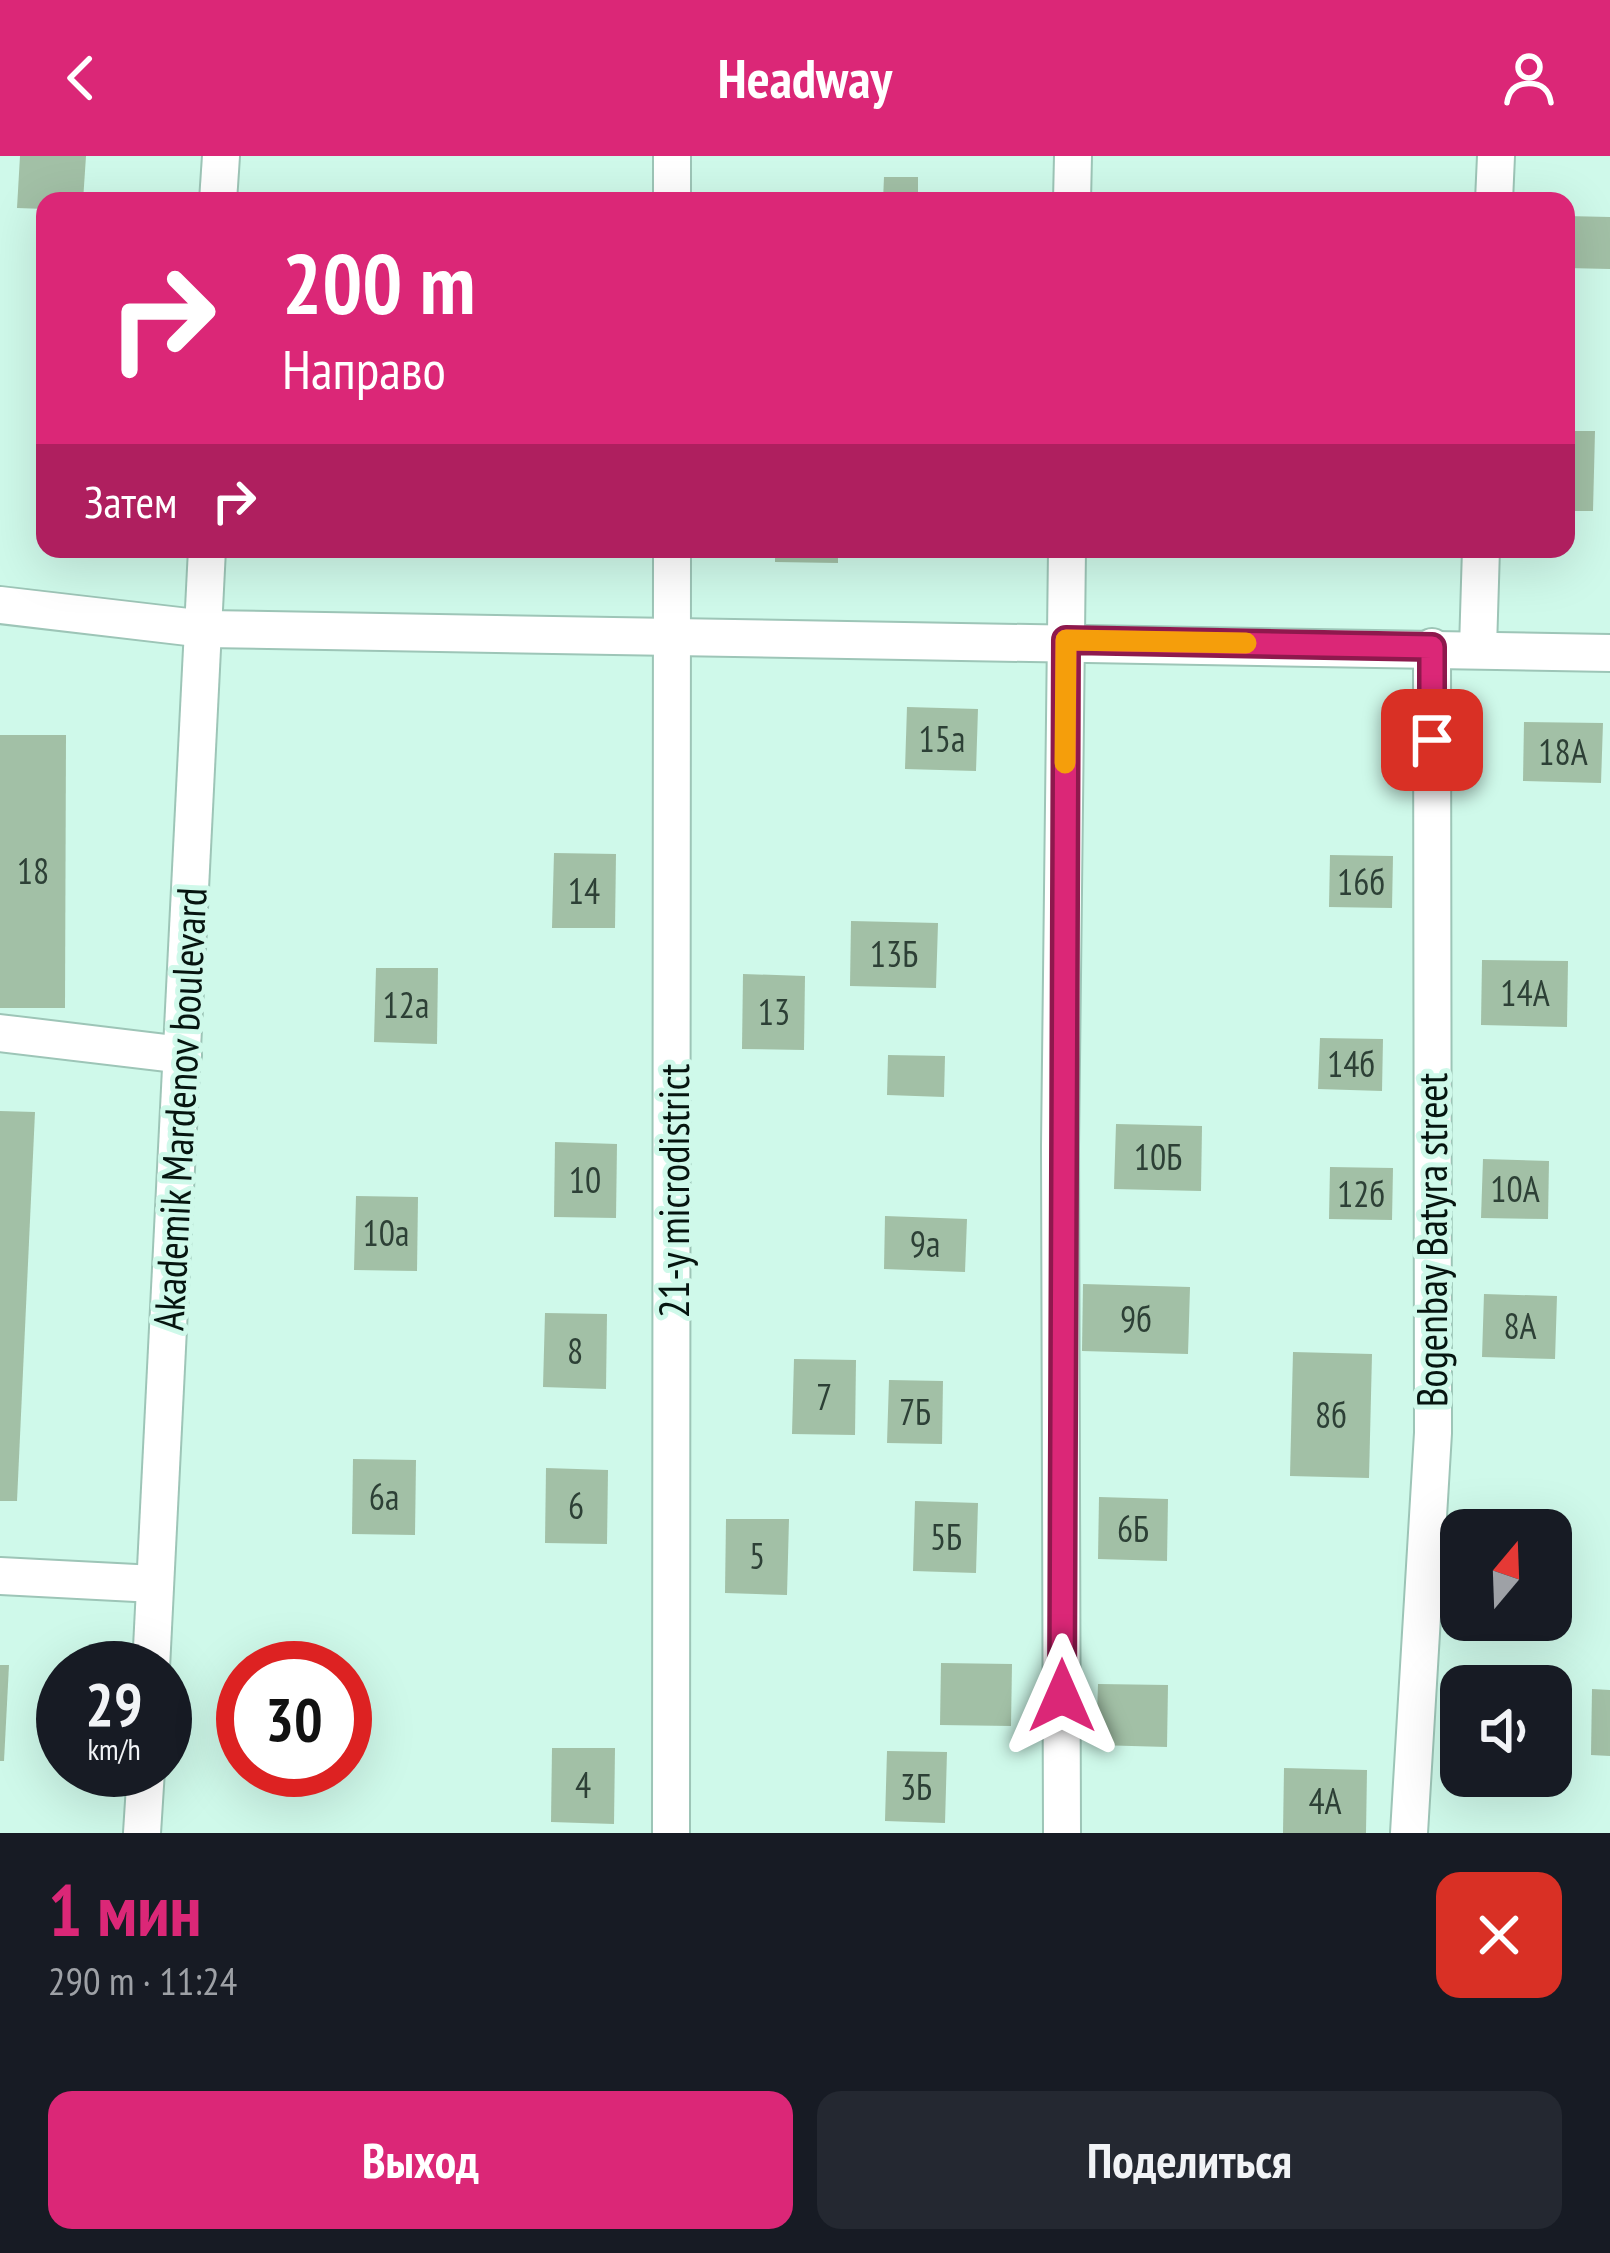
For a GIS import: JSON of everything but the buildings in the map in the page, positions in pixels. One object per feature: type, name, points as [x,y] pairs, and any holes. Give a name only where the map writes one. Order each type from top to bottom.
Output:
[{"type":"street","points":[[219,192],[221,156]]},
{"type":"street","points":[[672,156],[672,192]]},
{"type":"street","points":[[1072,156],[1072,192]]},
{"type":"street","points":[[1495,192],[1496,156]]},
{"type":"street","name":"Akademik Mardenov boulevard","points":[[152,1641],[207,558]]},
{"type":"street","name":"21-y microdistrict","points":[[671,558],[671,1833]]},
{"type":"street","points":[[1062,1833],[1067,558]]},
{"type":"street","points":[[1478,647],[1481,558]]},
{"type":"street","points":[[0,605],[205,629],[1610,652]]},
{"type":"street","name":"Bogenbay Batyra street","points":[[1409,1833],[1433,1433],[1432,647]]},
{"type":"street","points":[[0,1034],[183,1054]]},
{"type":"street","points":[[0,1576],[155,1584]]},
{"type":"street","points":[[142,1833],[144,1797]]},
{"type":"slow traffic","points":[[1065,763],[1066,640],[1246,643]]},
{"type":"route","points":[[1062,1696],[1060,1146],[1066,640],[1432,647],[1432,740]]}]
